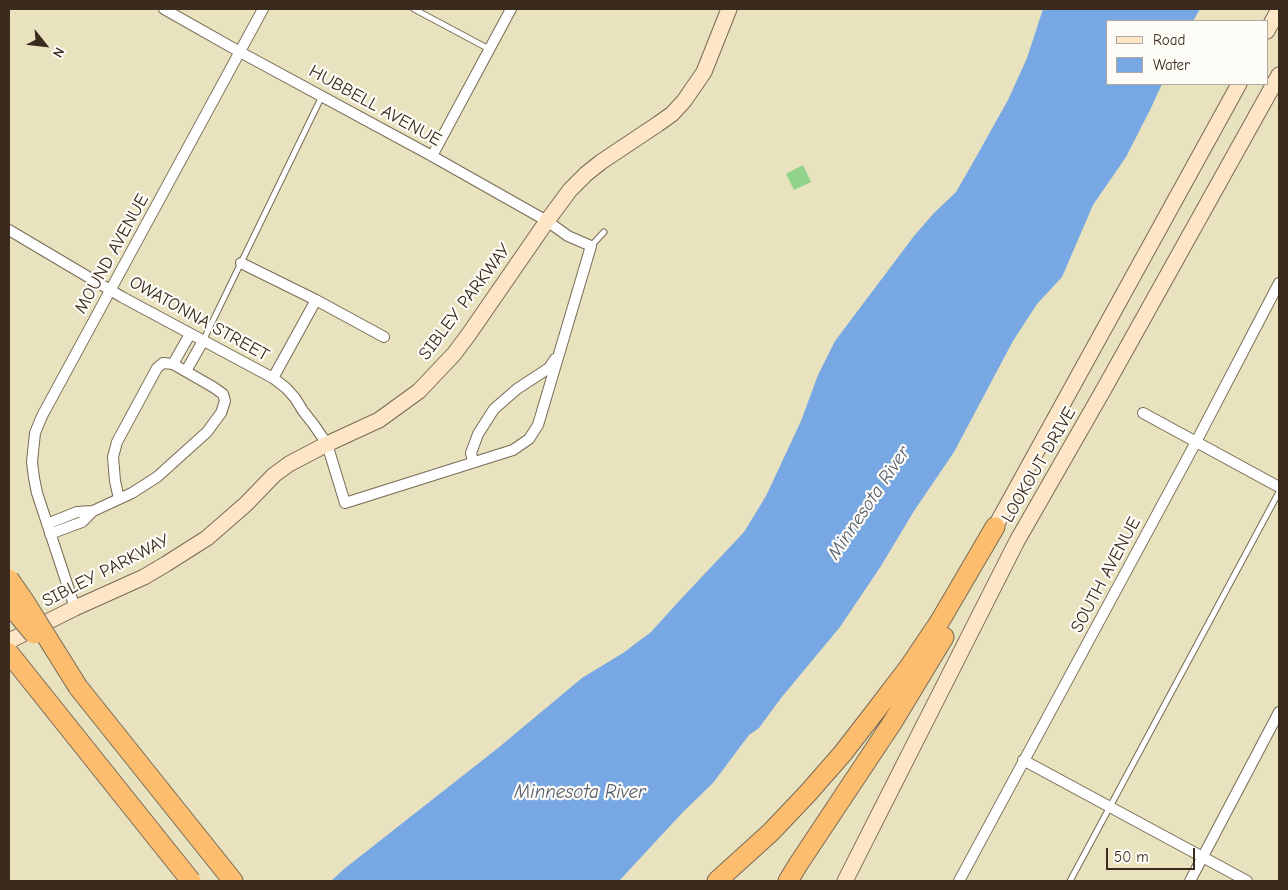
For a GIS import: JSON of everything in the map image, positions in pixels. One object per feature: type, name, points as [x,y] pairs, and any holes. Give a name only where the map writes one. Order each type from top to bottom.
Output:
[{"type":"highway","points":[[717,881],[771,832],[808,793],[872,716],[940,621],[994,527]]},
{"type":"highway","points":[[788,881],[798,863],[892,723],[952,623],[994,527]]},
{"type":"highway","points":[[9,579],[78,687]]},
{"type":"highway","points":[[9,604],[233,881]]},
{"type":"highway","points":[[9,655],[191,881]]},
{"type":"main road","name":"SIBLEY PARKWAY","points":[[9,641],[75,608],[144,577],[184,553],[227,522],[274,475],[289,464],[379,420],[420,391],[454,354],[469,334],[570,190],[600,162],[672,114],[684,101],[704,72],[729,9]]},
{"type":"main road","points":[[1268,29],[1279,9]]},
{"type":"main road","name":"LOOKOUT DRIVE","points":[[845,881],[1017,541],[1279,77]]},
{"type":"main road","name":"LOOKOUT DRIVE","points":[[994,527],[1238,85]]},
{"type":"main road","name":"SIBLEY PARKWAY","points":[[9,655],[38,627]]},
{"type":"street","name":"HUBBELL AVENUE","points":[[164,9],[432,156],[568,236],[591,246]]},
{"type":"street","name":"MOUND AVENUE","points":[[75,608],[37,493],[32,462],[35,434],[42,416],[263,9]]},
{"type":"street","points":[[432,156],[511,9]]},
{"type":"street","name":"OWATONNA STREET","points":[[9,230],[110,290],[273,378],[286,388],[327,444],[345,503],[473,462]]},
{"type":"street","points":[[560,352],[549,368],[517,389],[494,410],[478,434],[471,453],[473,462],[513,450],[529,439],[538,425],[560,352],[591,246]]},
{"type":"street","points":[[241,263],[316,300],[384,337]]},
{"type":"street","name":"SOUTH AVENUE","points":[[959,881],[1279,284]]},
{"type":"street","points":[[273,378],[316,300]]},
{"type":"street","points":[[173,364],[190,334]]},
{"type":"street","points":[[186,371],[203,341]]},
{"type":"street","points":[[49,529],[77,512],[93,511],[132,494],[157,477],[207,432],[221,413],[225,401],[223,394],[173,364],[163,363],[157,368],[118,442],[113,457],[119,499]]},
{"type":"street","points":[[1143,413],[1279,487]]},
{"type":"street","points":[[1190,881],[1279,712]]},
{"type":"street","points":[[1023,760],[1248,881]]},
{"type":"lane","points":[[414,9],[489,50]]},
{"type":"lane","points":[[203,341],[322,96]]},
{"type":"lane","points":[[591,246],[604,232]]},
{"type":"lane","points":[[1070,881],[1279,492]]},
{"type":"green space","points":[[803,165],[811,182],[794,190],[786,174]]},
{"type":"water","name":"Minnesota River","points":[[1043,9],[1200,9],[1194,20],[1106,20],[1106,85],[1162,85],[1126,157],[1093,205],[1062,277],[1037,304],[1013,341],[954,452],[914,511],[881,566],[840,627],[781,698],[759,728],[749,735],[713,783],[683,812],[619,881],[331,881],[498,748],[582,678],[623,653],[651,632],[744,532],[766,496],[801,421],[818,375],[835,341],[914,236],[956,192],[1008,100],[1027,58]]}]
